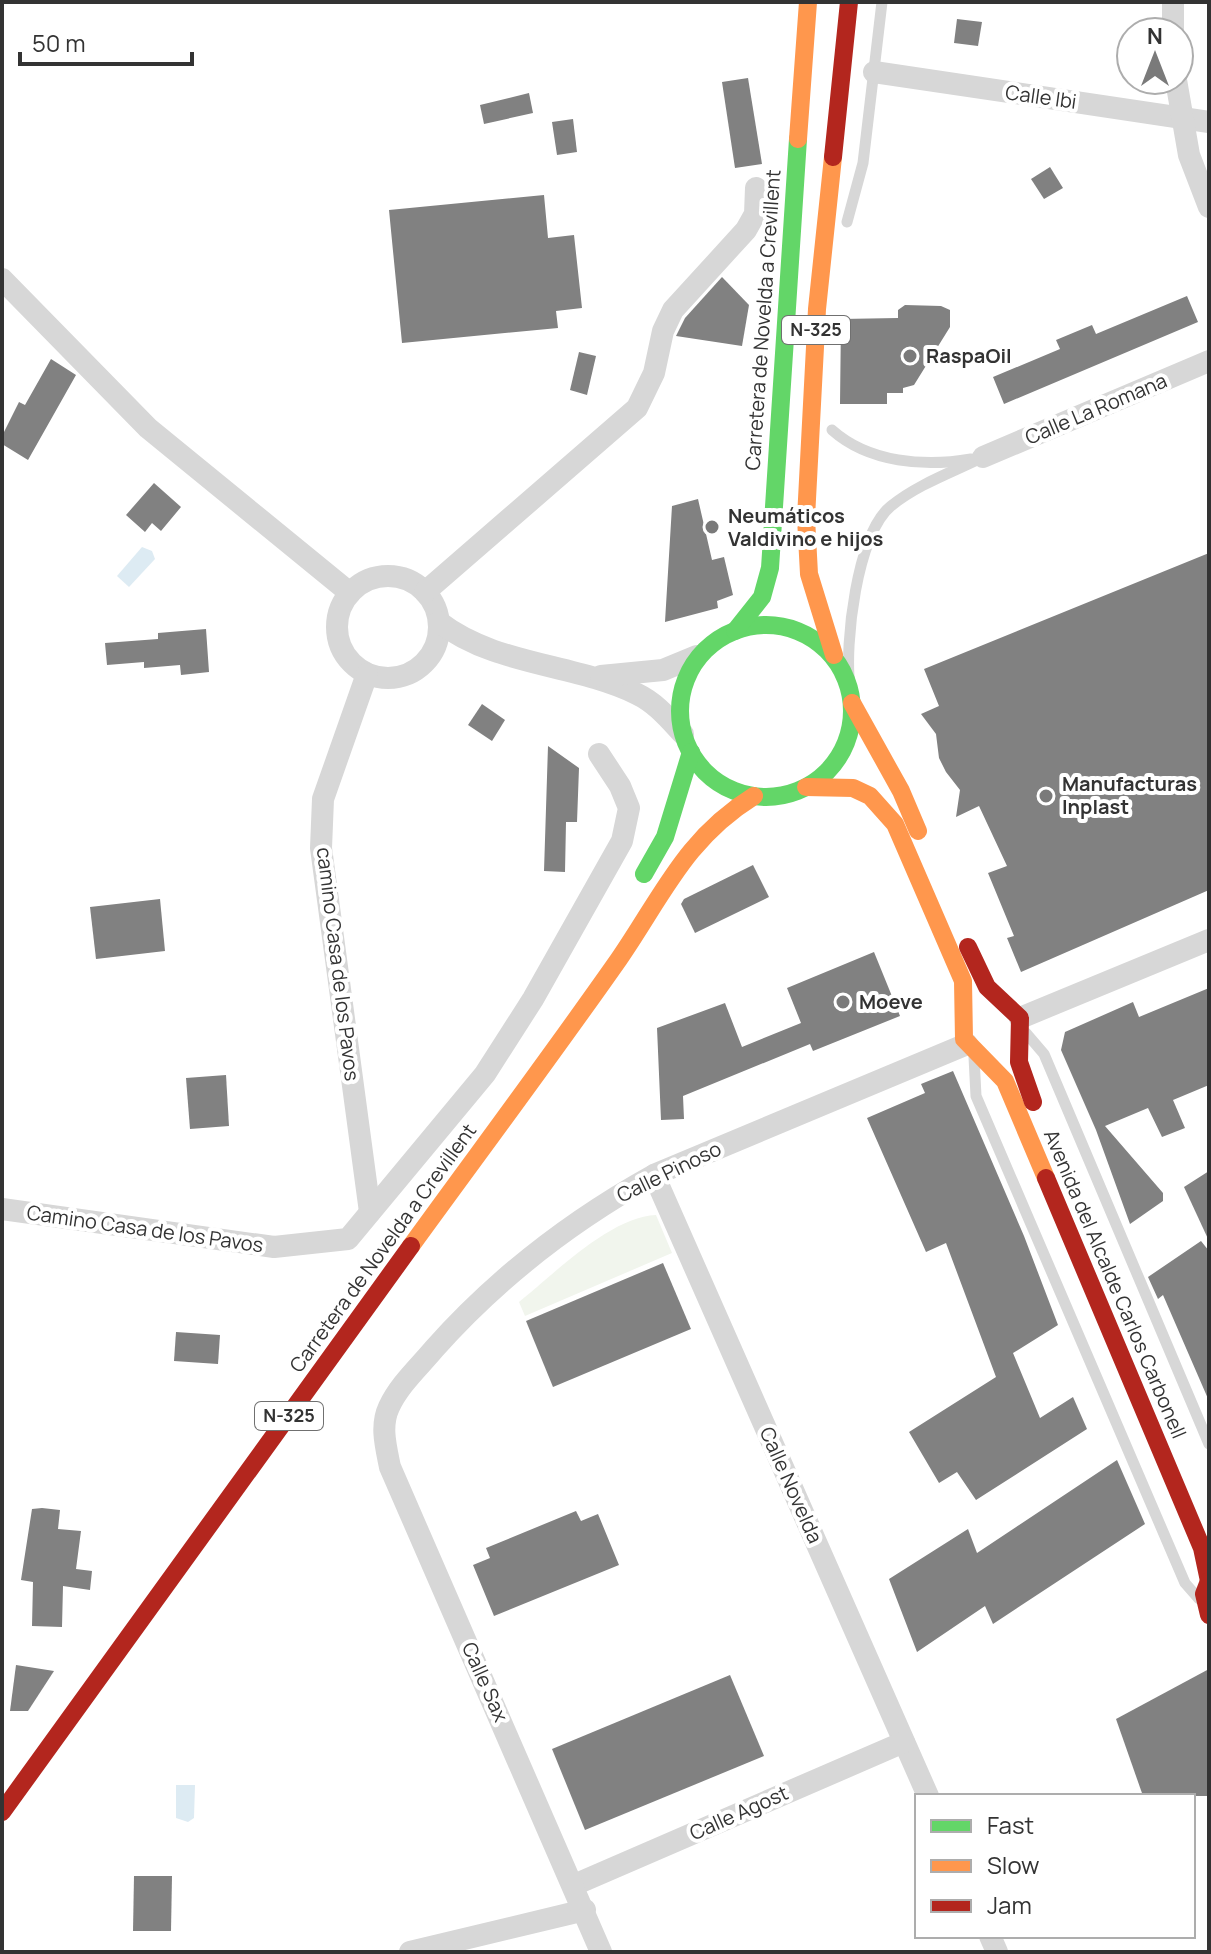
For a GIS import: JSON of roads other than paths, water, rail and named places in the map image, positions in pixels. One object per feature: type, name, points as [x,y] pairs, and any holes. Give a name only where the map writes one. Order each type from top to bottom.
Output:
[{"type":"main road","name":"Carretera de Novelda a Crevillent","points":[[735,631],[762,597],[770,568],[777,417],[808,2]]},
{"type":"main road","name":"N-325","points":[[573,1019],[621,956],[681,857],[708,826],[754,796],[780,795],[806,787],[826,773],[842,752],[851,728],[851,694],[834,655],[809,574],[806,518],[817,309],[849,2]]},
{"type":"main road","name":"N-325","points":[[697,656],[735,631],[779,627],[798,632],[834,655]]},
{"type":"main road","points":[[636,888],[665,837],[687,743],[681,706],[685,683],[697,656]]},
{"type":"main road","points":[[806,787],[836,784],[851,787],[875,799],[891,813],[963,981],[967,1014],[962,1031],[973,1050],[1002,1057],[1020,1029],[1009,1004],[1000,1000],[979,973],[901,791],[860,723],[851,694]]},
{"type":"main road","points":[[687,743],[707,773],[729,788],[754,796]]},
{"type":"main road","name":"N-325","points":[[573,1019],[615,928]]},
{"type":"main road","points":[[967,1014],[981,1002],[1000,1000]]},
{"type":"main road","name":"Carretera de Novelda a Crevillent","points":[[2,1812],[573,1019]]},
{"type":"main road","name":"Avenida del Alcalde Carlos Carbonell","points":[[1020,1029],[1023,1077],[1209,1518]]},
{"type":"main road","name":"Avenida del Alcalde Carlos Carbonell","points":[[973,1050],[1005,1081],[1202,1548],[1209,1581],[1207,1610]]},
{"type":"street","name":"Calle Ibi","points":[[874,72],[1209,122]]},
{"type":"street","points":[[1178,96],[1189,155],[1209,207]]},
{"type":"street","points":[[425,592],[637,408],[654,373],[663,331],[673,310],[746,230],[755,214],[756,188]]},
{"type":"street","points":[[2,279],[148,428],[350,593]]},
{"type":"street","name":"Calle La Romana","points":[[983,457],[1209,361]]},
{"type":"street","points":[[439,622],[436,645],[431,655],[418,668],[402,676],[384,678],[367,674],[351,663],[340,647],[336,628],[340,609],[350,593],[371,579],[396,576],[425,592],[439,622],[459,638],[489,650],[586,676],[637,694],[661,710],[687,743]]},
{"type":"street","points":[[431,655],[489,650]]},
{"type":"street","points":[[586,676],[619,676],[663,670],[697,656]]},
{"type":"street","name":"camino Casa de los Pavos","points":[[367,674],[323,799],[321,848],[370,1212]]},
{"type":"street","name":"Camino Casa de los Pavos","points":[[2,1209],[274,1247],[348,1239],[485,1074],[533,999],[622,841],[629,808],[620,786],[599,754]]},
{"type":"street","points":[[1020,1029],[1209,940]]},
{"type":"street","name":"Calle Pinoso","points":[[388,1408],[407,1380],[495,1285],[541,1247],[654,1175],[973,1050]]},
{"type":"street","name":"Calle Novelda","points":[[654,1175],[927,1794]]},
{"type":"street","name":"Calle Sax","points":[[388,1408],[384,1436],[390,1467],[601,1952]]},
{"type":"street","name":"Calle Agost","points":[[574,1885],[904,1742]]},
{"type":"street","points":[[410,1952],[585,1910]]},
{"type":"lane","points":[[847,222],[863,163],[882,2]]},
{"type":"lane","points":[[832,430],[863,450],[913,463],[936,465],[983,457]]},
{"type":"lane","points":[[851,694],[848,647],[865,557],[875,526],[898,501],[983,457]]},
{"type":"lane","points":[[1020,1029],[1044,1054],[1209,1444]]},
{"type":"lane","points":[[973,1050],[976,1096],[1185,1583],[1207,1610]]},
{"type":"place","name":"RaspaOil","points":[[910,356]]},
{"type":"place","name":"Neumáticos Valdivino e hijos","points":[[712,527]]},
{"type":"place","name":"Manufacturas Inplast","points":[[1046,796]]},
{"type":"place","name":"Moeve","points":[[843,1002]]}]
